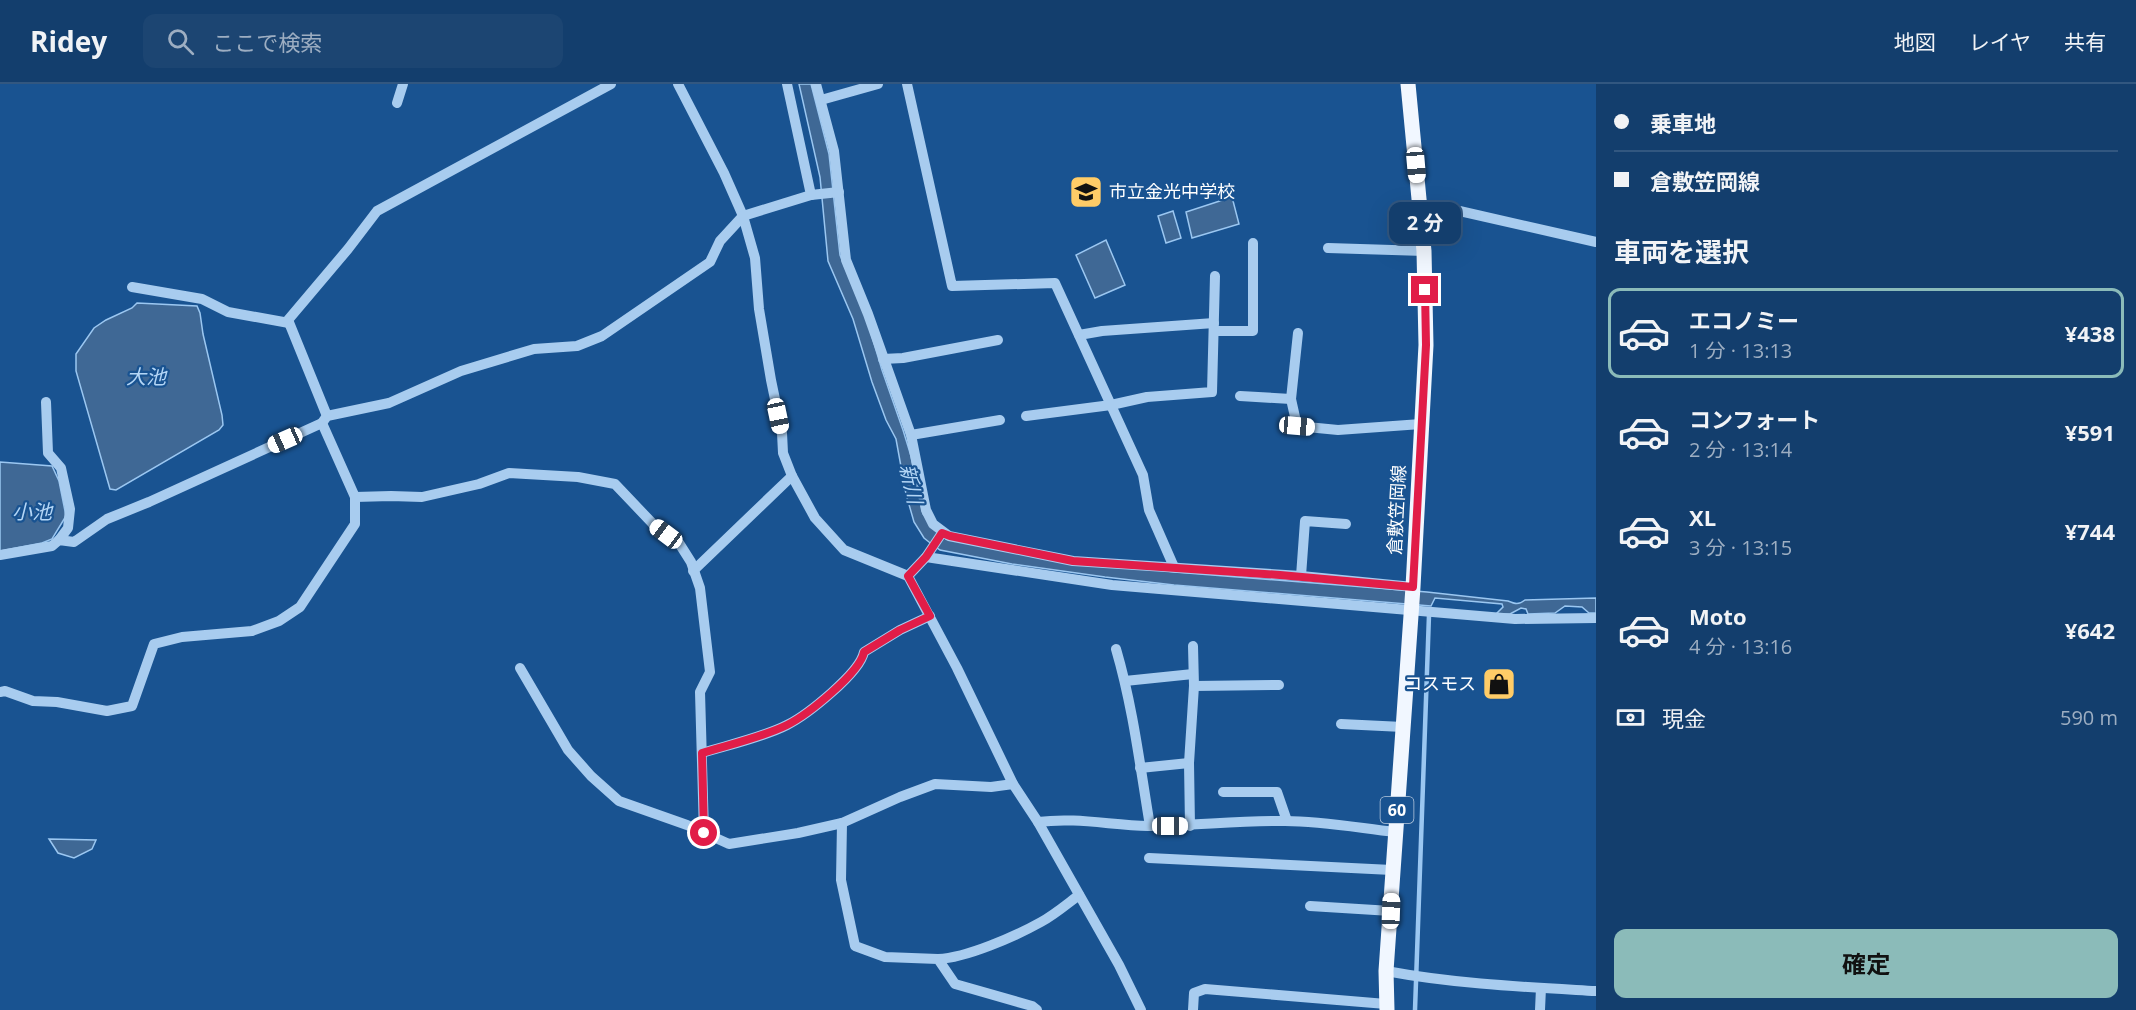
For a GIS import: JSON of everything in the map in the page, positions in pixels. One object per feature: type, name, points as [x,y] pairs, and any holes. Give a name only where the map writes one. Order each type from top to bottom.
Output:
[{"type":"main road","name":"倉敷笠岡線","points":[[1387,1007],[1386,971],[1413,587],[1426,345],[1424,251],[1408,84]]},
{"type":"street","points":[[397,103],[403,84]]},
{"type":"street","points":[[0,692],[5,691],[33,701],[57,702],[107,711],[132,706],[154,644],[182,637],[252,631],[279,621],[300,607],[355,524],[355,497],[288,320],[377,211],[611,84]]},
{"type":"street","points":[[678,84],[724,173],[743,216],[755,258],[759,309],[782,433],[783,453],[792,476],[815,518],[844,550],[908,576],[1013,784],[1038,822],[1079,894],[1119,965],[1141,1010]]},
{"type":"street","points":[[787,84],[811,195]]},
{"type":"street","points":[[816,84],[834,151],[846,260],[868,314],[911,435],[926,510],[933,524],[942,533],[1073,561],[1300,576],[1413,587]]},
{"type":"street","points":[[821,100],[878,84]]},
{"type":"street","points":[[907,84],[952,286],[1054,283],[1143,475],[1149,510],[1174,567]]},
{"type":"street","points":[[59,540],[74,542],[107,519],[149,502],[324,420],[389,404],[461,370],[534,349],[577,346],[602,336],[710,262],[720,241],[743,216],[811,195],[839,192]]},
{"type":"street","points":[[1419,206],[1442,207],[1596,242]]},
{"type":"street","points":[[1079,335],[1214,327],[1253,331],[1253,243]]},
{"type":"street","points":[[1328,248],[1424,251]]},
{"type":"street","points":[[1026,416],[1111,405],[1147,397],[1212,392],[1215,276]]},
{"type":"street","points":[[132,287],[202,300],[228,312],[289,323]]},
{"type":"street","points":[[1298,333],[1291,399],[1297,426],[1338,430],[1421,424]]},
{"type":"street","points":[[883,359],[903,358],[998,340]]},
{"type":"street","points":[[1240,396],[1291,399]]},
{"type":"street","points":[[0,555],[52,546],[68,528],[70,509],[61,468],[48,453],[46,402]]},
{"type":"street","points":[[911,435],[1000,420]]},
{"type":"street","points":[[355,497],[422,497],[479,484],[509,473],[578,477],[615,484],[654,525],[678,543],[691,562],[700,588],[710,672],[700,692],[704,833]]},
{"type":"street","points":[[693,571],[792,476]]},
{"type":"street","points":[[1300,576],[1305,521],[1346,524]]},
{"type":"street","points":[[908,576],[926,557],[942,533]]},
{"type":"street","points":[[926,557],[1051,578],[1112,585],[1515,619],[1596,618]]},
{"type":"street","points":[[702,753],[786,725],[844,681],[863,660],[864,652],[900,630],[930,616]]},
{"type":"street","points":[[1190,826],[1189,763],[1194,686],[1193,646]]},
{"type":"street","points":[[1116,649],[1135,727],[1150,826]]},
{"type":"street","points":[[520,668],[568,750],[591,776],[619,801],[729,844],[842,823],[935,784],[991,787],[1013,784]]},
{"type":"street","points":[[1125,681],[1193,674]]},
{"type":"street","points":[[1194,686],[1279,685]]},
{"type":"street","points":[[1341,724],[1403,727]]},
{"type":"street","points":[[1140,768],[1189,763]]},
{"type":"street","points":[[1223,792],[1277,792],[1287,821]]},
{"type":"street","points":[[1038,822],[1075,819],[1127,825],[1190,826],[1287,821],[1395,832]]},
{"type":"street","points":[[842,823],[841,880],[855,946],[885,957],[938,959],[974,951],[1041,922],[1079,894]]},
{"type":"street","points":[[1149,858],[1392,870]]},
{"type":"street","points":[[1310,906],[1391,911]]},
{"type":"street","points":[[938,959],[955,984],[1032,1006],[1036,1010]]},
{"type":"street","points":[[1386,971],[1425,977],[1596,991]]},
{"type":"street","points":[[1540,1010],[1541,988]]},
{"type":"street","points":[[1193,1010],[1194,993],[1205,989],[1387,1007]]},
{"type":"water","name":"新川","points":[[799,84],[811,84],[829,154],[840,255],[867,320],[903,430],[923,514],[946,539],[1174,572],[1427,592],[1515,603],[1525,600],[1596,598],[1596,613],[1589,613],[1582,607],[1565,606],[1555,613],[1528,614],[1526,609],[1521,608],[1510,614],[1496,614],[1503,607],[1502,604],[1435,598],[1431,606],[1174,585],[1012,564],[940,550],[924,538],[914,522],[906,494],[896,439],[886,420],[872,382],[853,319],[828,261],[820,177]]},
{"type":"water","points":[[1232,197],[1239,224],[1192,238],[1186,212]]},
{"type":"water","points":[[1173,211],[1181,238],[1166,243],[1158,216]]},
{"type":"water","points":[[1106,240],[1125,285],[1095,298],[1076,255]]},
{"type":"water","name":"大池","points":[[137,303],[197,306],[223,425],[219,430],[116,490],[110,489],[76,371],[76,354],[94,328],[132,308]]},
{"type":"water","name":"小池","points":[[0,462],[52,466],[59,481],[66,516],[52,539],[0,551]]},
{"type":"water","points":[[49,839],[96,840],[92,849],[74,858],[58,853]]},
{"type":"waterway","points":[[1415,1010],[1429,615]]},
{"type":"place","name":"市立金光中学校","points":[[1086,192]]},
{"type":"place","name":"コスモス","points":[[1499,684]]},
{"type":"route","points":[[704,833],[702,753],[786,725],[808,711],[844,681],[863,660],[864,652],[900,630],[930,616],[908,576],[926,557],[942,533],[1073,561],[1300,576],[1413,587],[1426,345],[1425,290]]}]
